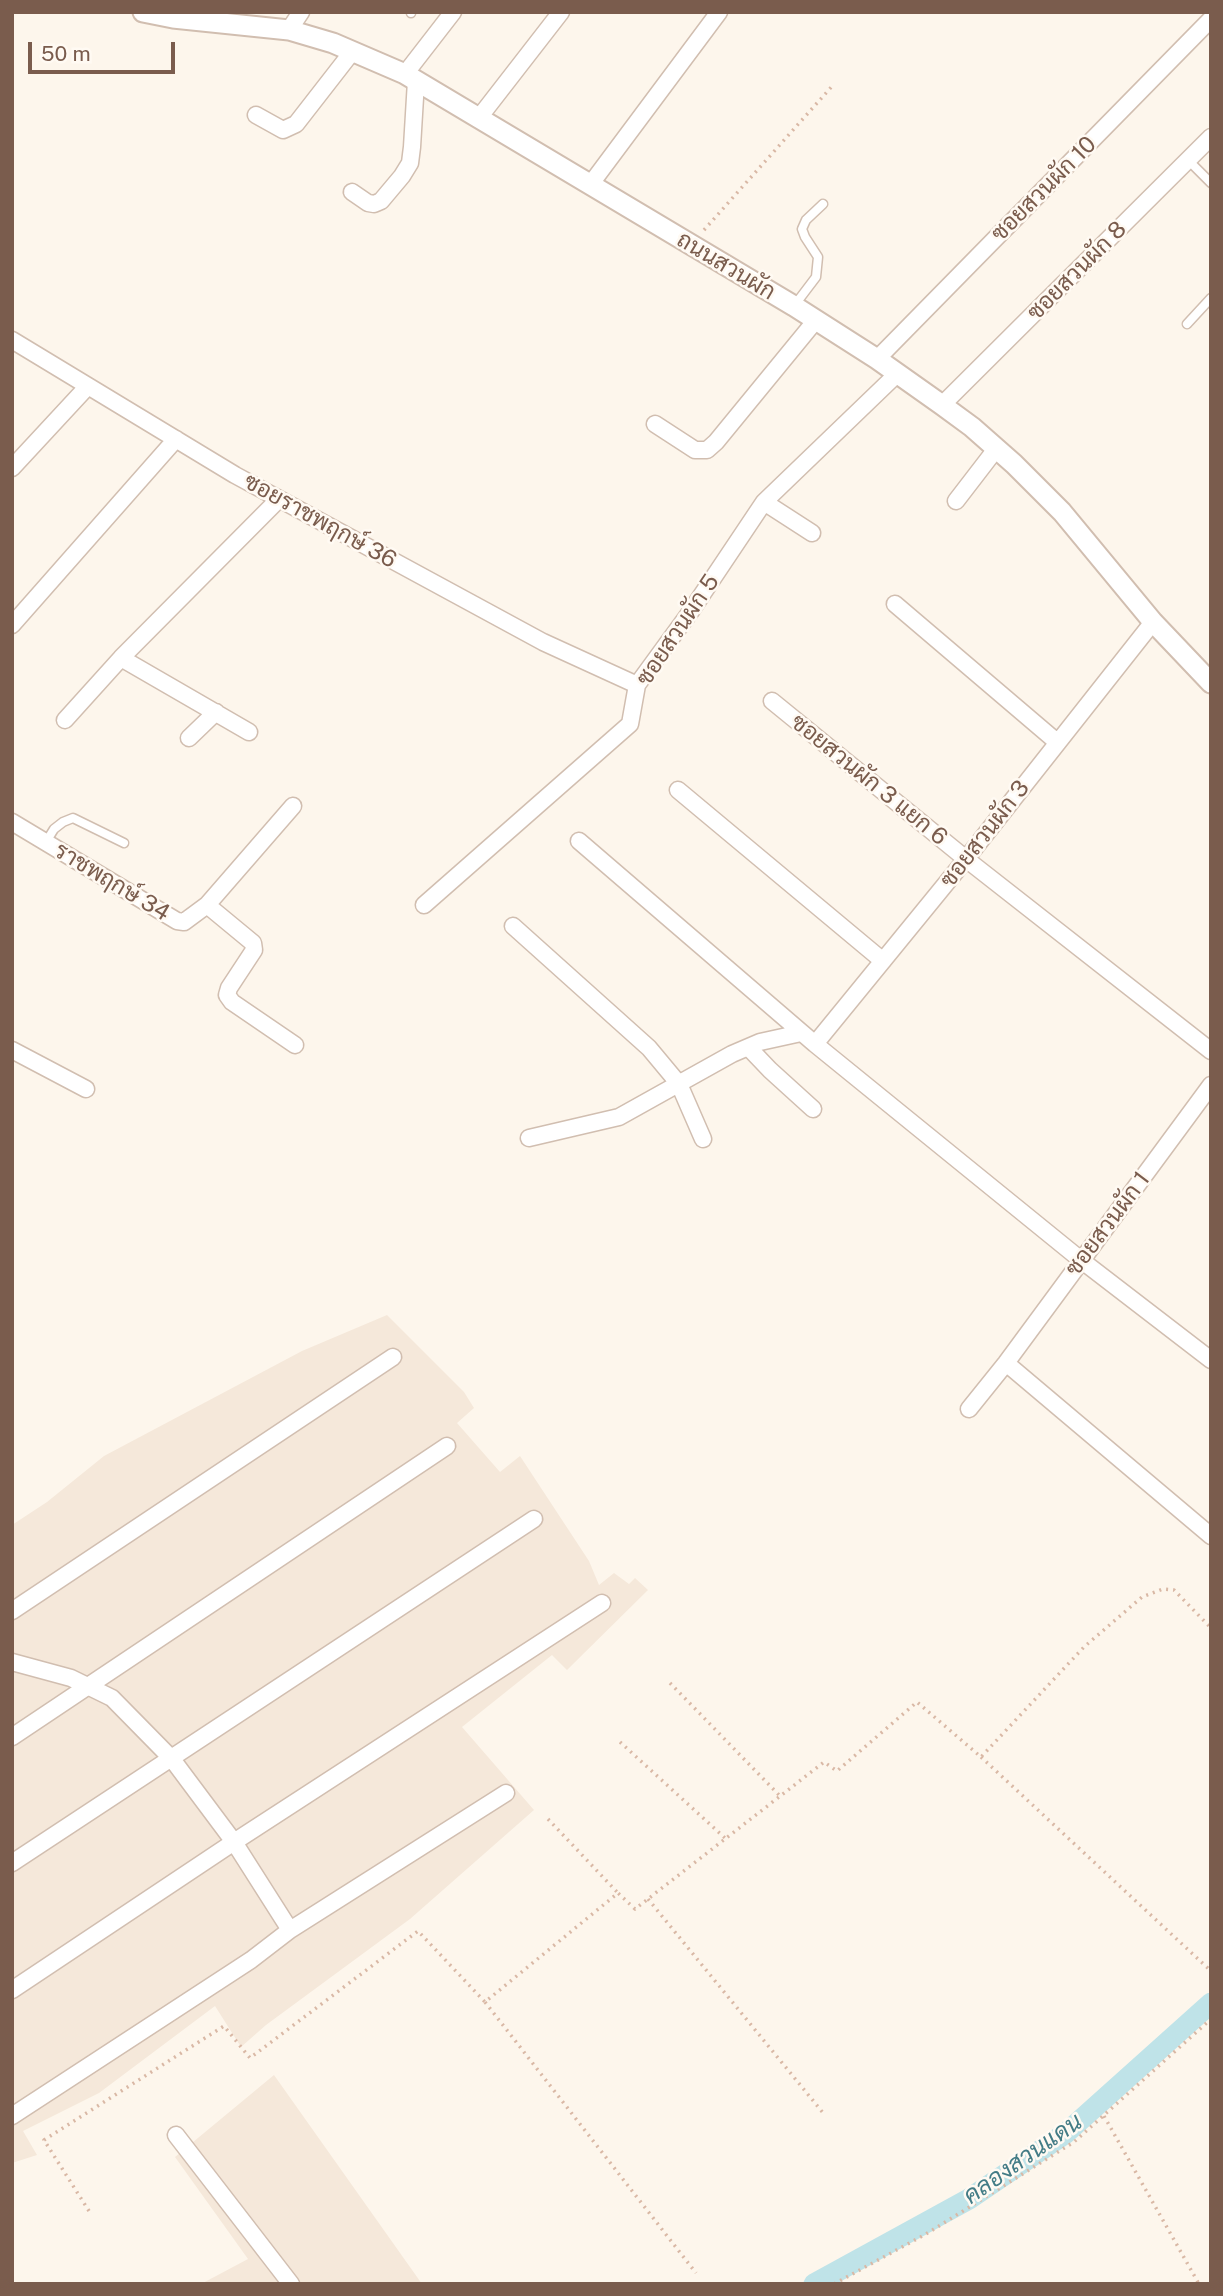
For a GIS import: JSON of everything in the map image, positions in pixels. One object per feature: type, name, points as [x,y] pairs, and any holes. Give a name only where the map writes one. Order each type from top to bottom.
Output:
[{"type":"street","name":"ถนนสวนผัก","points":[[143,12],[152,16],[222,17],[289,30],[352,52],[411,78],[794,306],[942,405],[996,449],[1062,512],[1153,622],[1211,683]]},
{"type":"street","points":[[289,30],[301,12]]},
{"type":"street","points":[[352,192],[368,203],[381,201],[410,163],[411,78],[453,12]]},
{"type":"street","points":[[478,119],[561,12]]},
{"type":"street","points":[[590,185],[719,12]]},
{"type":"street","name":"ซอยสวนผัก 10","points":[[877,359],[1211,19]]},
{"type":"street","points":[[256,115],[283,130],[296,124],[352,52]]},
{"type":"street","name":"ซอยสวนผัก 8","points":[[942,405],[1209,141]]},
{"type":"street","points":[[655,424],[695,450],[707,450],[816,320]]},
{"type":"street","name":"ซอยราชพฤกษ์ 36","points":[[12,340],[279,499],[543,642],[637,685]]},
{"type":"street","name":"ซอยสวนผัก 5","points":[[424,905],[629,724],[637,685],[691,611],[764,502],[897,374]]},
{"type":"street","points":[[12,468],[88,386]]},
{"type":"street","points":[[12,625],[176,439]]},
{"type":"street","points":[[956,502],[996,449]]},
{"type":"street","points":[[65,720],[121,658],[279,499]]},
{"type":"street","points":[[764,502],[812,533]]},
{"type":"street","points":[[895,604],[1057,742]]},
{"type":"street","name":"ซอยสวนผัก 3","points":[[815,1044],[966,859],[1153,622]]},
{"type":"street","points":[[121,658],[249,732]]},
{"type":"street","name":"ซอยสวนผัก 3 แยก 6","points":[[772,701],[966,859],[1211,1051]]},
{"type":"street","points":[[189,737],[216,712]]},
{"type":"street","points":[[678,790],[883,961]]},
{"type":"street","name":"ราชพฤกษ์ 34","points":[[12,822],[177,921],[184,922],[207,905],[293,806]]},
{"type":"street","points":[[579,841],[815,1044],[1081,1260],[1211,1360]]},
{"type":"street","points":[[207,905],[254,943],[254,950],[227,995],[232,1002],[295,1045]]},
{"type":"street","points":[[513,926],[649,1048],[679,1084],[703,1139]]},
{"type":"street","points":[[529,1138],[619,1117],[732,1054],[760,1042],[802,1033]]},
{"type":"street","points":[[749,1048],[769,1070],[813,1109]]},
{"type":"street","points":[[12,1050],[86,1089]]},
{"type":"street","name":"ซอยสวนผัก 1","points":[[969,1409],[1006,1363],[1211,1085]]},
{"type":"street","points":[[12,1611],[393,1357]]},
{"type":"street","points":[[1006,1363],[1211,1536]]},
{"type":"street","points":[[12,1737],[447,1446]]},
{"type":"street","points":[[12,1863],[534,1519]]},
{"type":"street","points":[[12,1990],[602,1603]]},
{"type":"street","points":[[12,1662],[90,1686],[112,1698],[172,1759],[234,1842],[290,1930]]},
{"type":"street","points":[[12,2116],[251,1960],[290,1930],[506,1793]]},
{"type":"street","points":[[176,2135],[291,2284]]},
{"type":"lane","points":[[1188,160],[1211,183]]},
{"type":"lane","points":[[794,306],[816,277],[818,257],[802,229],[806,220],[823,204]]},
{"type":"lane","points":[[1187,324],[1211,298]]},
{"type":"lane","points":[[46,842],[54,829],[73,818],[124,843]]},
{"type":"path","points":[[691,245],[834,84]]},
{"type":"path","points":[[981,1757],[1084,1647],[1142,1597],[1163,1589],[1174,1590],[1211,1628]]},
{"type":"path","points":[[670,1683],[780,1796]]},
{"type":"path","points":[[548,1819],[635,1909],[824,1762],[837,1771],[917,1702],[981,1757],[1211,1971]]},
{"type":"path","points":[[620,1742],[725,1838]]},
{"type":"path","points":[[485,2002],[618,1894]]},
{"type":"path","points":[[648,1899],[824,2114]]},
{"type":"path","points":[[89,2211],[44,2140],[224,2026],[250,2058],[418,1931],[485,2002],[696,2273]]},
{"type":"path","points":[[834,2284],[926,2234],[1074,2142],[1211,2019]]},
{"type":"path","points":[[1104,2116],[1199,2284]]},
{"type":"shaded area","points":[[387,1315],[464,1392],[474,1408],[457,1423],[500,1472],[520,1456],[589,1561],[599,1585],[614,1573],[629,1584],[635,1578],[648,1590],[567,1670],[552,1655],[462,1727],[534,1810],[410,1919],[266,2025],[241,2047],[215,2006],[99,2093],[23,2131],[37,2155],[12,2163],[12,1525],[47,1502],[104,1456],[302,1351]]},
{"type":"shaded area","points":[[274,2075],[422,2284],[201,2284],[248,2259],[175,2157]]},
{"type":"waterway","name":"คลองสวนแดน","points":[[814,2284],[969,2199],[1066,2133],[1211,2003]]}]
